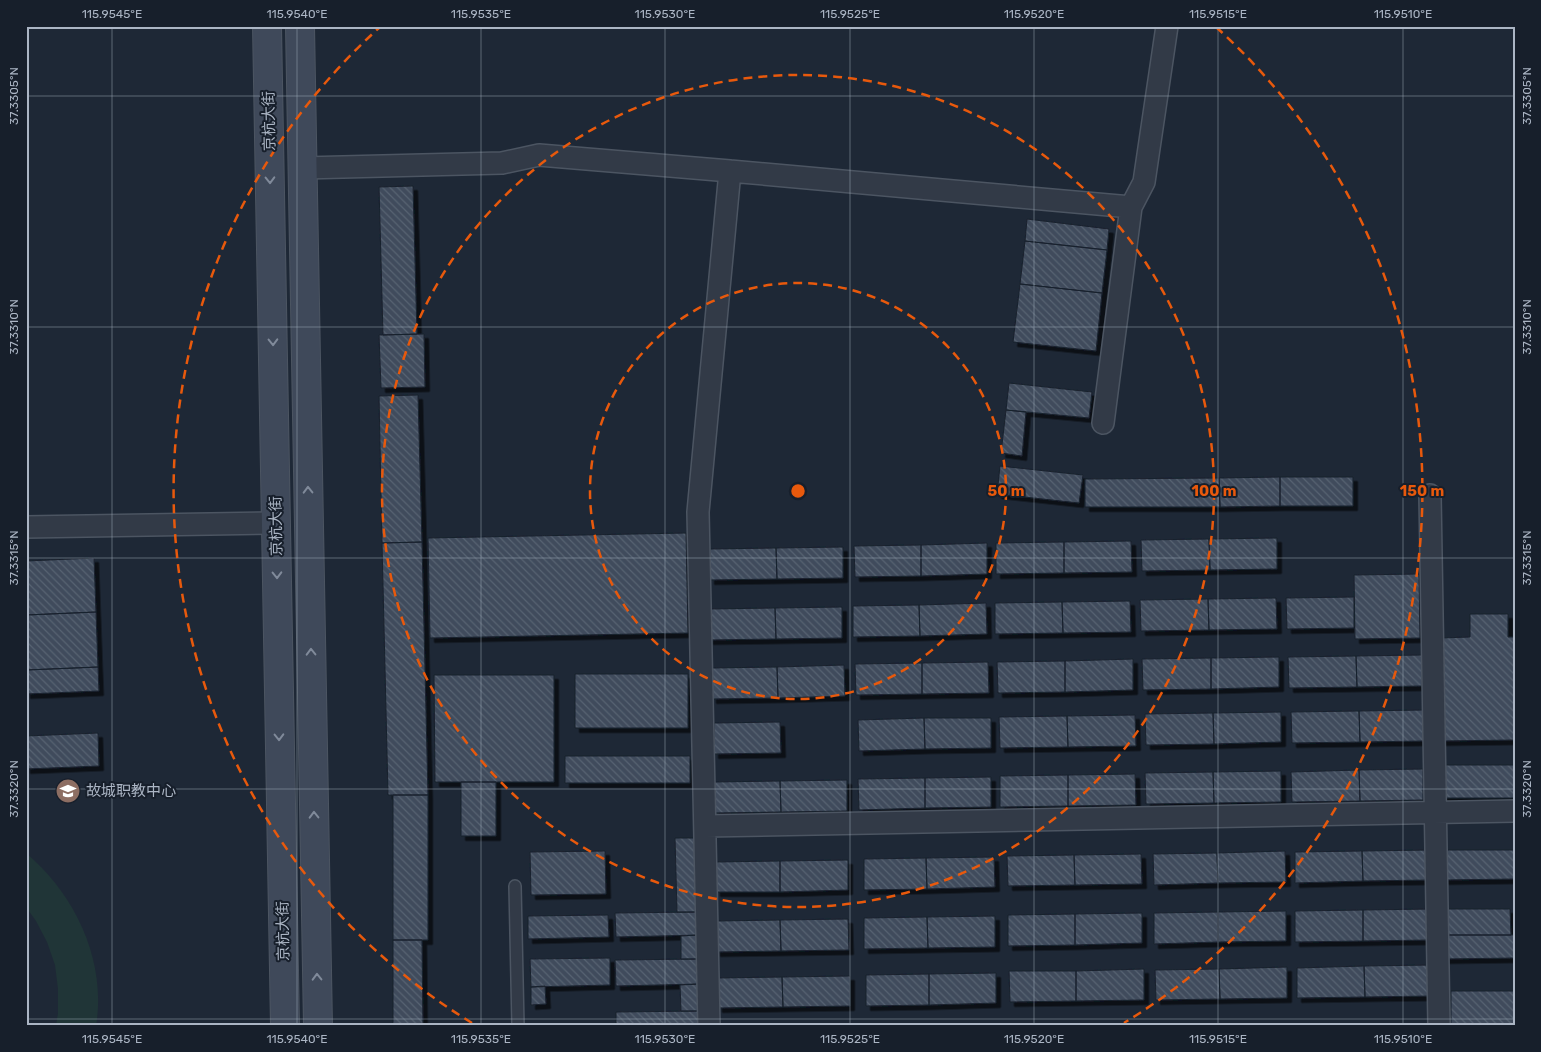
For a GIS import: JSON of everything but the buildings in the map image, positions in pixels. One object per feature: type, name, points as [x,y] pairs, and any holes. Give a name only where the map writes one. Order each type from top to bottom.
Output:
[{"type":"main road","name":"京杭大街","points":[[267,26],[285,1026]]},
{"type":"main road","points":[[300,26],[318,1026]]},
{"type":"street","points":[[1103,423],[1131,207],[1144,182],[1167,26]]},
{"type":"street","points":[[303,168],[502,164],[539,155],[1131,207]]},
{"type":"street","points":[[710,1026],[698,512],[730,171]]},
{"type":"street","points":[[1430,495],[1439,1026]]},
{"type":"street","points":[[26,527],[276,523]]},
{"type":"street","points":[[705,826],[1515,811]]},
{"type":"lane","points":[[515,886],[518,1026]]},
{"type":"green space","points":[[26,853],[59,888],[84,930],[97,977],[98,1002],[96,1026],[56,1026],[58,989],[55,965],[47,942],[26,907]]},
{"type":"place","name":"故城职教中心","points":[[68,791]]}]
